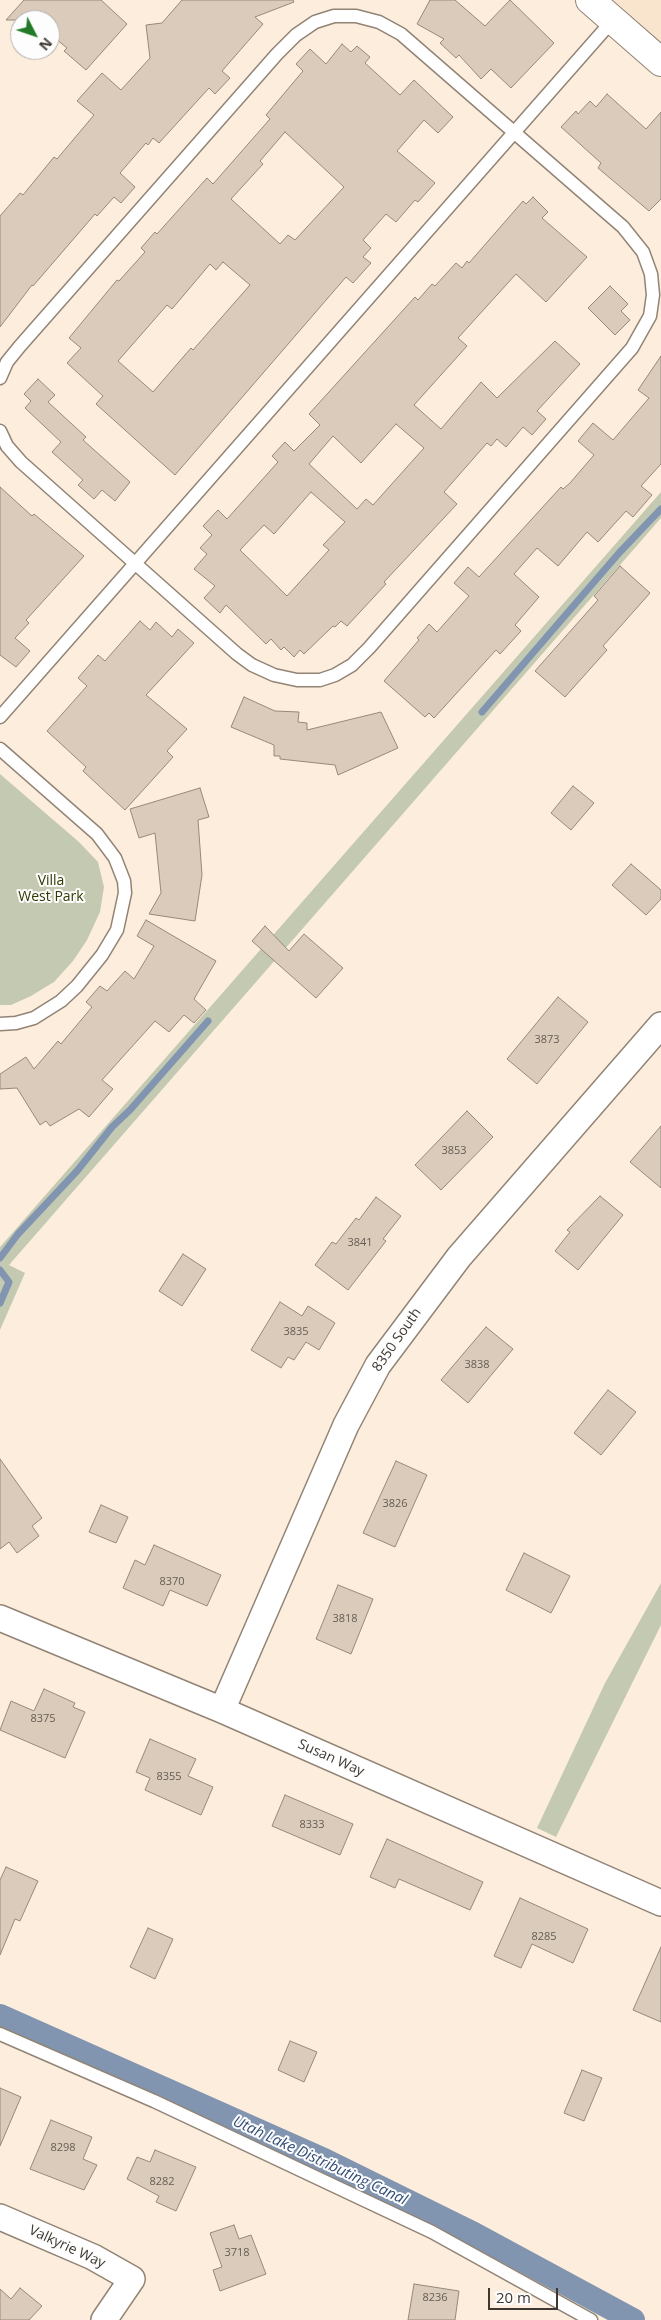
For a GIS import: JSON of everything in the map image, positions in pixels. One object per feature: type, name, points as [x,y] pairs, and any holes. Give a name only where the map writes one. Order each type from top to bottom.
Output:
[{"type":"main road","points":[[604,7],[661,62]]},
{"type":"street","name":"8350 South","points":[[222,1710],[346,1426],[378,1365],[459,1257],[661,1025]]},
{"type":"street","name":"Susan Way","points":[[0,1618],[222,1710],[661,1903]]},
{"type":"street","name":"Valkyrie Way","points":[[0,2217],[92,2257],[132,2279],[104,2320]]},
{"type":"lane","points":[[0,717],[514,133],[604,7]]},
{"type":"lane","points":[[0,378],[7,362],[20,346],[277,54],[296,35],[315,22],[334,16],[356,16],[386,26],[401,34],[623,227],[643,252],[651,274],[653,295],[651,309],[641,334],[632,348],[369,648],[352,666],[320,680],[297,680],[274,675],[252,665],[21,462],[7,446],[0,431]]},
{"type":"lane","points":[[0,749],[97,834],[115,858],[124,881],[125,893],[117,930],[102,955],[77,986],[61,1001],[34,1018],[16,1023],[0,1024]]},
{"type":"lane","points":[[0,2034],[154,2101],[432,2232],[591,2320]]},
{"type":"shaded area","points":[[614,0],[661,0],[661,42]]},
{"type":"green space","points":[[661,492],[661,518],[9,1265],[25,1273],[0,1330],[0,1247]]},
{"type":"green space","name":"Villa West Park","points":[[0,774],[79,842],[98,862],[104,887],[100,912],[87,940],[73,961],[54,982],[11,1005],[0,1005]]},
{"type":"green space","points":[[661,1583],[661,1625],[556,1837],[537,1828],[605,1683]]},
{"type":"building","points":[[24,0],[101,0],[127,24],[86,70],[64,51],[67,48],[60,42],[60,10],[15,10]]},
{"type":"building","points":[[182,0],[293,0],[294,2],[255,17],[263,24],[222,71],[230,78],[215,94],[209,88],[159,143],[153,138],[148,145],[146,143],[120,173],[135,187],[121,203],[114,197],[97,216],[95,214],[32,285],[0,327],[0,216],[20,193],[23,195],[54,157],[57,159],[94,115],[77,101],[102,73],[121,90],[150,58],[146,25],[162,23]]},
{"type":"building","points":[[430,0],[455,0],[485,26],[510,0],[554,43],[511,88],[491,69],[481,79],[459,55],[456,58],[440,43],[444,39],[417,24]]},
{"type":"building","points":[[342,44],[351,52],[357,46],[370,57],[365,63],[400,95],[414,80],[453,117],[438,133],[424,120],[397,151],[435,183],[418,202],[415,200],[396,222],[386,214],[363,240],[371,248],[363,257],[371,263],[353,283],[346,277],[175,475],[96,404],[103,396],[67,363],[81,348],[69,338],[117,280],[119,281],[145,252],[141,248],[155,232],[157,234],[207,178],[213,184],[270,119],[266,115],[303,71],[296,64],[310,49],[326,64]],"holes":[[[285,132],[344,187],[295,240],[288,235],[280,244],[231,199],[263,164],[260,161]],[[223,262],[250,285],[153,392],[118,361],[167,305],[172,309],[210,264],[216,270]]]},
{"type":"building","points":[[607,94],[646,129],[661,112],[661,199],[649,211],[598,168],[601,163],[561,127],[576,111],[578,114],[590,101],[596,107]]},
{"type":"building","points":[[533,197],[548,212],[542,218],[587,257],[546,302],[516,274],[458,338],[467,346],[414,405],[441,429],[481,382],[497,398],[555,341],[580,364],[537,411],[546,419],[532,435],[523,427],[506,447],[497,439],[491,446],[487,443],[444,492],[457,504],[384,582],[386,584],[347,626],[341,621],[335,627],[333,626],[304,654],[300,650],[294,657],[284,647],[281,650],[271,639],[266,644],[226,605],[220,613],[204,598],[215,586],[194,569],[207,554],[200,548],[212,535],[203,526],[218,510],[227,519],[278,462],[272,456],[285,442],[294,451],[320,425],[309,414],[415,297],[418,300],[432,284],[435,286],[456,263],[462,268],[467,261],[469,263],[523,201],[526,204]],"holes":[[[396,424],[424,448],[373,505],[366,499],[357,509],[309,464],[333,436],[361,463]],[[311,492],[345,522],[323,545],[329,550],[287,596],[240,550],[264,525],[274,534]]]},
{"type":"building","points":[[610,286],[628,304],[621,311],[630,320],[615,335],[588,308]]},
{"type":"building","points":[[661,356],[661,464],[641,486],[652,495],[633,517],[626,511],[598,542],[587,532],[558,566],[537,548],[514,574],[539,597],[515,625],[521,631],[500,654],[496,650],[434,718],[429,713],[425,717],[384,681],[419,640],[417,638],[429,624],[437,632],[469,596],[454,583],[468,567],[479,577],[561,487],[563,489],[570,483],[594,455],[578,441],[593,423],[613,440],[649,398],[638,390]]},
{"type":"building","points":[[38,379],[55,395],[48,402],[86,437],[83,440],[130,482],[115,501],[102,490],[94,499],[78,485],[83,480],[52,452],[61,442],[25,408],[31,401],[24,394]]},
{"type":"building","points":[[0,487],[32,516],[34,514],[84,556],[26,620],[29,623],[15,638],[30,651],[16,667],[0,655]]},
{"type":"building","points":[[620,566],[650,593],[603,646],[607,650],[565,697],[535,671],[598,600],[594,596]]},
{"type":"building","points":[[140,621],[150,630],[156,622],[172,637],[178,629],[194,643],[146,695],[187,729],[167,751],[173,757],[125,810],[83,771],[86,767],[47,731],[87,686],[78,678],[98,655],[105,661]]},
{"type":"building","points":[[244,697],[275,711],[299,712],[298,722],[307,723],[307,730],[381,712],[398,748],[338,775],[335,765],[280,759],[280,756],[274,756],[274,745],[231,727]]},
{"type":"building","points":[[573,786],[594,803],[571,830],[551,813]]},
{"type":"building","points":[[200,788],[209,817],[198,820],[202,875],[195,921],[149,914],[161,893],[155,833],[139,838],[130,809]]},
{"type":"building","points":[[631,864],[661,890],[661,899],[646,915],[612,885]]},
{"type":"building","points":[[146,920],[216,961],[194,999],[206,1010],[194,1023],[184,1015],[169,1032],[155,1021],[102,1080],[113,1089],[89,1117],[79,1109],[50,1126],[46,1121],[40,1125],[17,1088],[0,1089],[0,1074],[26,1057],[34,1069],[58,1041],[61,1044],[92,1007],[86,1002],[100,986],[107,991],[125,971],[134,979],[154,946],[137,936]]},
{"type":"building","points":[[265,926],[289,951],[304,934],[343,968],[316,998],[252,941]]},
{"type":"building","points":[[558,997],[588,1022],[537,1084],[507,1059]]},
{"type":"building","points":[[467,1111],[493,1137],[441,1190],[415,1165]]},
{"type":"building","points":[[661,1126],[661,1188],[630,1162]]},
{"type":"building","points":[[600,1196],[623,1215],[578,1270],[555,1251],[570,1232],[567,1230]]},
{"type":"building","points":[[376,1197],[401,1216],[383,1239],[386,1241],[348,1290],[315,1265],[332,1242],[336,1244],[356,1218],[359,1220]]},
{"type":"building","points":[[183,1254],[206,1269],[182,1306],[159,1291]]},
{"type":"building","points":[[280,1302],[302,1316],[308,1306],[335,1323],[319,1350],[306,1342],[294,1360],[288,1357],[281,1368],[251,1350]]},
{"type":"building","points":[[486,1327],[513,1349],[468,1403],[441,1380]]},
{"type":"building","points":[[608,1390],[636,1412],[601,1455],[574,1433]]},
{"type":"building","points":[[0,1459],[42,1518],[32,1526],[39,1536],[17,1553],[9,1542],[0,1549]]},
{"type":"building","points":[[396,1461],[427,1475],[395,1547],[363,1533]]},
{"type":"building","points":[[101,1505],[128,1517],[116,1543],[89,1532]]},
{"type":"building","points":[[154,1545],[221,1575],[207,1606],[170,1590],[163,1606],[123,1588],[135,1560],[145,1565]]},
{"type":"building","points":[[524,1553],[570,1576],[551,1613],[506,1590]]},
{"type":"building","points":[[338,1585],[373,1599],[351,1654],[316,1639]]},
{"type":"building","points":[[44,1689],[75,1703],[73,1707],[85,1712],[65,1758],[0,1730],[11,1701],[34,1711]]},
{"type":"building","points":[[150,1739],[196,1759],[188,1776],[213,1787],[201,1815],[145,1790],[150,1778],[136,1772]]},
{"type":"building","points":[[285,1795],[353,1824],[340,1855],[272,1826]]},
{"type":"building","points":[[387,1839],[483,1882],[470,1910],[399,1879],[395,1888],[370,1877]]},
{"type":"building","points":[[6,1867],[38,1881],[20,1921],[15,1919],[0,1955],[0,1880]]},
{"type":"building","points":[[520,1898],[588,1929],[573,1963],[532,1944],[521,1968],[494,1956]]},
{"type":"building","points":[[148,1928],[173,1939],[155,1979],[130,1967]]},
{"type":"building","points":[[661,1947],[661,2022],[633,2010]]},
{"type":"building","points":[[290,2041],[317,2052],[304,2082],[278,2070]]},
{"type":"building","points":[[582,2070],[602,2078],[584,2121],[564,2113]]},
{"type":"building","points":[[0,2088],[21,2097],[0,2146]]},
{"type":"building","points":[[51,2120],[92,2137],[83,2159],[97,2165],[84,2190],[30,2169]]},
{"type":"building","points":[[155,2150],[196,2167],[176,2211],[156,2202],[159,2196],[127,2179],[137,2157],[150,2162]]},
{"type":"building","points":[[234,2225],[239,2239],[251,2235],[266,2274],[220,2291],[213,2270],[222,2267],[210,2233]]},
{"type":"building","points":[[414,2284],[459,2291],[455,2320],[408,2320]]},
{"type":"building","points":[[20,2288],[42,2306],[29,2320],[0,2320],[0,2289],[11,2299]]},
{"type":"waterway","points":[[482,712],[619,553],[661,509]]},
{"type":"waterway","points":[[0,1258],[18,1234],[77,1171],[112,1127],[130,1110],[208,1021]]},
{"type":"waterway","points":[[0,1270],[9,1282],[0,1303]]},
{"type":"waterway","name":"Utah Lake Distributing Canal","points":[[0,2016],[324,2160],[474,2234],[633,2320]]}]
